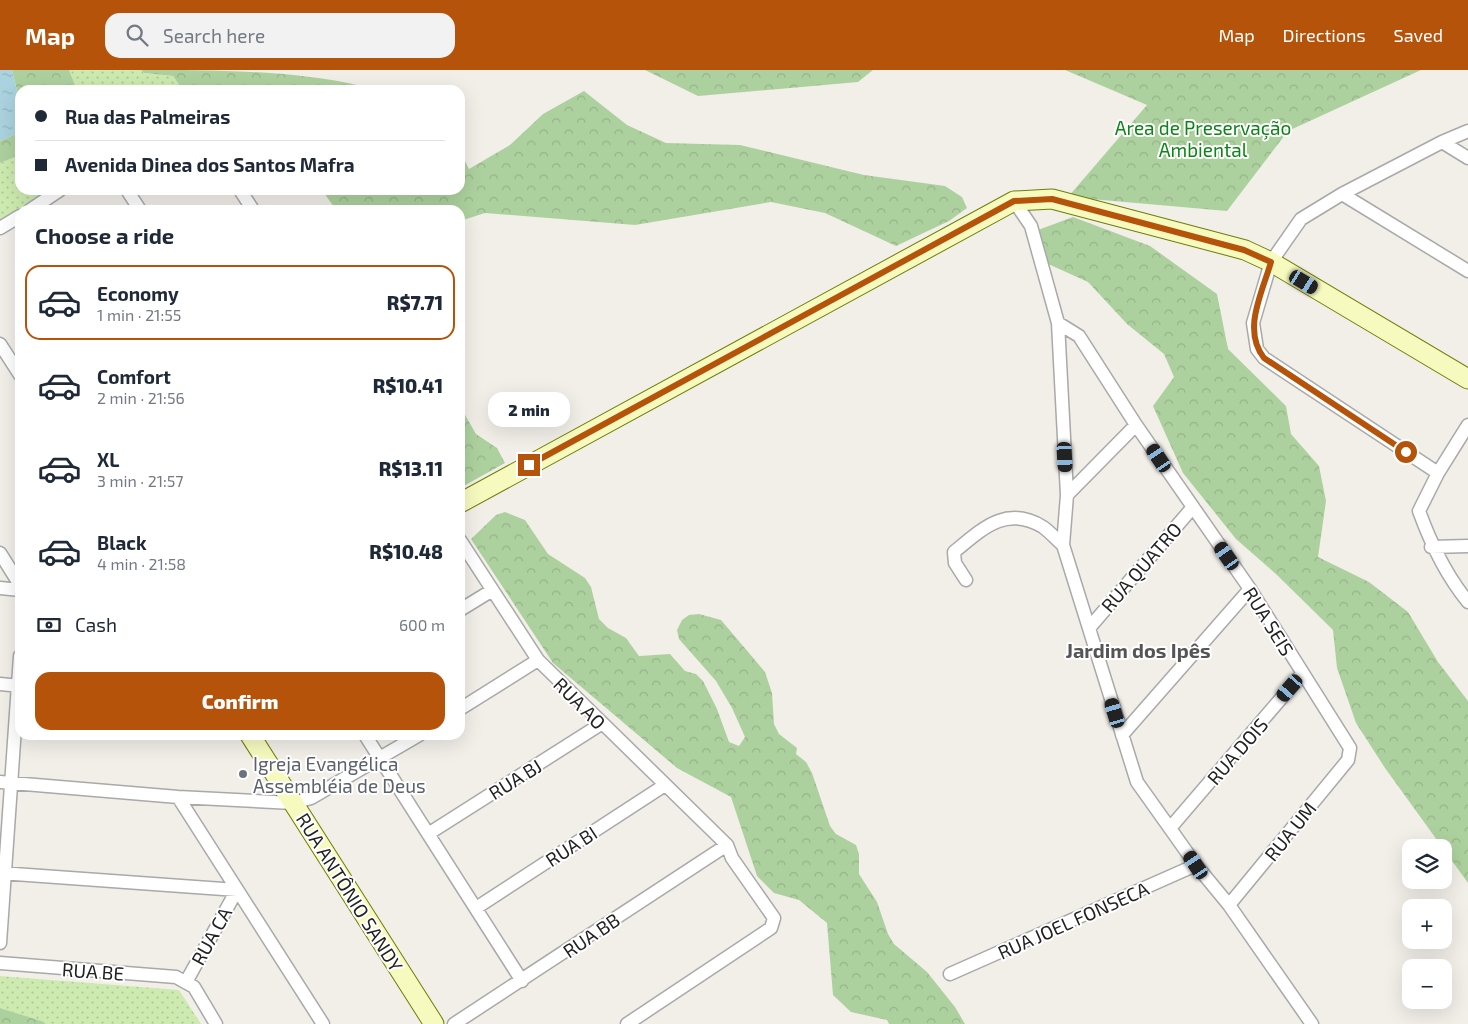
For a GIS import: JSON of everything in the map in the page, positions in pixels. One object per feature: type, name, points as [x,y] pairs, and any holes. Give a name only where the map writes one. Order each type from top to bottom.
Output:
[{"type":"street","points":[[1438,473],[1264,358],[1257,349],[1253,323],[1271,262],[1301,220],[1342,194],[1442,142],[1468,132]]},
{"type":"street","points":[[1442,142],[1468,158]]},
{"type":"street","points":[[1342,194],[1468,271]]},
{"type":"street","points":[[38,205],[52,195]]},
{"type":"street","points":[[465,500],[1014,201],[1052,199],[1244,250],[1271,262],[1468,380]]},
{"type":"street","points":[[1014,201],[1031,226],[1058,323],[1067,495],[1063,545],[1137,782],[1196,865],[1229,905],[1312,1024]]},
{"type":"street","points":[[0,228],[15,219]]},
{"type":"street","name":"RUA SEIS","points":[[1058,323],[1079,336],[1136,425],[1250,589],[1350,748],[1349,754]]},
{"type":"street","points":[[0,344],[15,367]]},
{"type":"street","points":[[1067,495],[1136,425]]},
{"type":"street","points":[[1468,425],[1438,473],[1419,511],[1431,547],[1457,589],[1468,602]]},
{"type":"street","name":"RUA QUATRO","points":[[1090,627],[1193,507]]},
{"type":"street","points":[[966,580],[955,563],[954,552],[987,526],[998,521],[1013,518],[1027,521],[1042,527],[1063,545]]},
{"type":"street","points":[[1431,547],[1468,546]]},
{"type":"street","name":"RUA AO","points":[[465,548],[491,591],[538,660],[601,724],[727,845],[732,858],[774,918],[771,928],[627,1024]]},
{"type":"street","points":[[0,553],[15,577]]},
{"type":"street","points":[[0,588],[15,590]]},
{"type":"street","points":[[1122,735],[1250,589]]},
{"type":"street","points":[[465,607],[491,591]]},
{"type":"street","points":[[465,706],[538,660]]},
{"type":"street","name":"RUA DOIS","points":[[1171,828],[1302,674]]},
{"type":"street","points":[[0,684],[15,686]]},
{"type":"street","points":[[0,943],[6,783],[15,716]]},
{"type":"street","name":"RUA BJ","points":[[428,834],[601,724]]},
{"type":"street","name":"RUA ANTÔNIO SANDY","points":[[253,740],[434,1024]]},
{"type":"street","points":[[368,740],[522,981]]},
{"type":"street","points":[[6,783],[178,797],[294,803],[311,798],[380,760],[411,740]]},
{"type":"street","name":"RUA UM","points":[[1229,905],[1348,760],[1349,754]]},
{"type":"street","name":"RUA BI","points":[[476,908],[665,785]]},
{"type":"street","points":[[178,797],[323,1024]]},
{"type":"street","name":"RUA BB","points":[[454,1024],[727,845]]},
{"type":"street","name":"RUA JOEL FONSECA","points":[[950,974],[1196,865]]},
{"type":"street","points":[[3,873],[236,890]]},
{"type":"street","name":"RUA CA","points":[[186,982],[236,890]]},
{"type":"street","name":"RUA BE","points":[[0,963],[176,977],[186,982]]},
{"type":"street","points":[[186,982],[194,987],[216,1024]]},
{"type":"green space","points":[[12,70],[69,70],[75,85],[16,85]]},
{"type":"green space","points":[[69,70],[141,70],[144,73],[173,76],[179,85],[75,85]]},
{"type":"green space","points":[[141,70],[261,72],[321,78],[357,85],[179,85],[173,76],[144,73]]},
{"type":"green space","points":[[645,70],[873,70],[858,82],[698,96]]},
{"type":"green space","name":"Area de Preservação Ambiental","points":[[1065,70],[1421,70],[1288,131],[1227,211],[1068,197],[1147,105]]},
{"type":"green space","points":[[584,91],[627,125],[666,143],[740,145],[864,175],[945,186],[962,197],[967,208],[949,221],[896,246],[825,213],[771,202],[635,225],[485,213],[465,219],[465,205],[332,205],[326,195],[465,195],[465,161],[469,169],[510,145],[543,114]]},
{"type":"green space","points":[[15,134],[15,157],[0,163],[0,141]]},
{"type":"green space","points":[[15,157],[15,195],[42,195],[27,205],[15,205],[15,213],[0,223],[0,163]]},
{"type":"green space","points":[[1073,217],[1150,246],[1217,294],[1228,349],[1286,406],[1291,434],[1319,466],[1326,501],[1318,557],[1369,582],[1408,612],[1438,662],[1468,701],[1468,883],[1452,861],[1452,839],[1436,839],[1385,768],[1356,723],[1337,668],[1333,630],[1277,575],[1236,539],[1183,473],[1153,406],[1174,377],[1164,354],[1127,324],[1088,282],[1046,263],[1038,230]]},
{"type":"green space","points":[[465,415],[476,434],[497,448],[505,463],[465,485]]},
{"type":"green space","points":[[505,512],[525,520],[548,554],[585,578],[591,587],[599,619],[608,628],[626,638],[639,656],[670,654],[685,671],[696,674],[703,681],[717,709],[729,742],[739,746],[745,737],[732,708],[716,681],[679,639],[677,630],[682,620],[689,615],[699,614],[721,620],[765,672],[772,693],[774,724],[779,734],[797,748],[796,754],[806,762],[812,773],[830,826],[836,834],[856,845],[859,854],[859,874],[877,902],[888,934],[894,944],[927,972],[955,1007],[965,1024],[889,1024],[887,1020],[851,1012],[833,995],[827,923],[799,900],[774,893],[757,876],[731,797],[677,768],[553,663],[471,539],[496,515]]},
{"type":"green space","points":[[0,976],[179,990],[201,1024],[46,1024],[0,1008]]},
{"type":"green space","points":[[0,1008],[41,1021],[46,1024],[0,1024]]},
{"type":"water","points":[[0,70],[12,70],[16,85],[15,134],[0,141]]},
{"type":"place","name":"Igreja Evangélica Assembléia de Deus","points":[[243,774]]},
{"type":"district","name":"Jardim dos Ipês","points":[[1138,650]]},
{"type":"route","points":[[529,465],[1014,201],[1052,199],[1244,250],[1271,262],[1253,323],[1257,349],[1264,358],[1406,452]]}]
